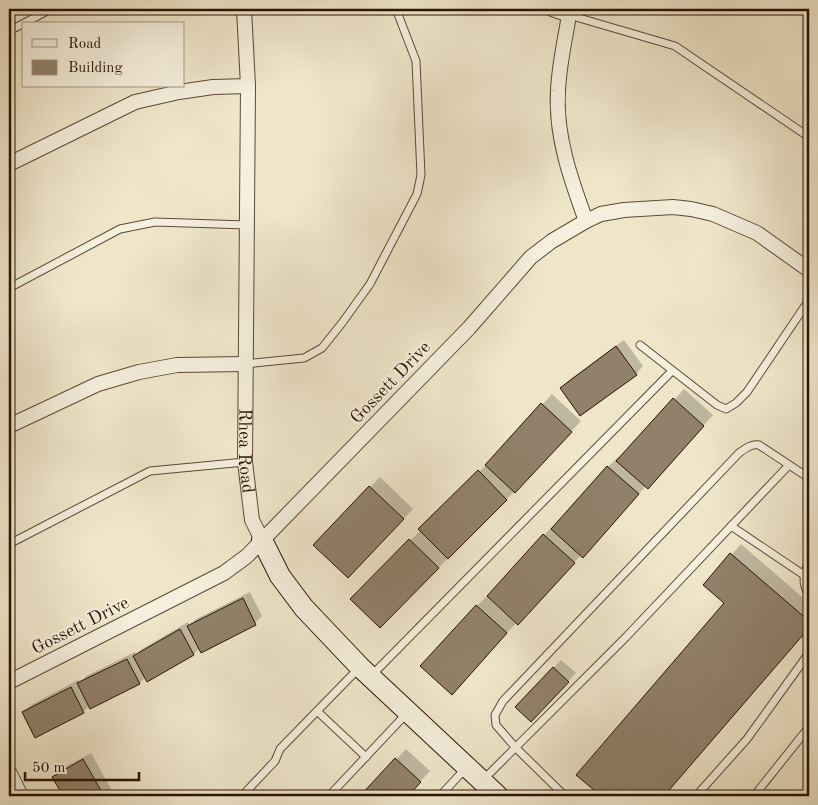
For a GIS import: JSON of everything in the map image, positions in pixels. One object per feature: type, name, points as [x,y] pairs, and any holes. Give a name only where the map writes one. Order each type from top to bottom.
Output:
[{"type":"street","name":"Rhea Road","points":[[244,9],[248,86],[244,364],[245,462],[252,520],[280,576],[304,608],[365,672],[498,796]]},
{"type":"street","points":[[552,9],[570,12],[558,92],[560,127],[567,165],[586,221]]},
{"type":"street","points":[[9,164],[134,102],[213,87],[248,86]]},
{"type":"street","name":"Gossett Drive","points":[[9,682],[224,573],[246,556],[469,328],[531,257],[552,241],[586,221],[601,214],[624,210],[673,207],[691,209],[713,214],[757,233],[809,270]]},
{"type":"street","points":[[9,426],[98,384],[139,372],[177,365],[244,364]]},
{"type":"street","points":[[9,772],[21,796]]},
{"type":"lane","points":[[26,22],[51,9]]},
{"type":"lane","points":[[244,364],[304,358],[322,348],[370,284],[417,194],[421,175],[416,62],[396,9]]},
{"type":"lane","points":[[570,12],[676,46],[809,137]]},
{"type":"lane","points":[[9,31],[22,24]]},
{"type":"lane","points":[[9,288],[120,229],[155,222],[247,225]]},
{"type":"lane","points":[[640,344],[717,406],[726,409],[736,404],[747,392],[809,300]]},
{"type":"lane","points":[[242,796],[275,761],[280,749],[317,711],[365,672],[672,371]]},
{"type":"lane","points":[[565,796],[516,748],[496,725],[495,715],[503,700],[740,453],[754,444],[765,448],[809,478]]},
{"type":"lane","points":[[9,544],[150,471],[245,462]]},
{"type":"lane","points":[[482,782],[626,638],[789,465]]},
{"type":"lane","points":[[731,526],[804,575]]},
{"type":"lane","points":[[809,560],[803,581],[804,588],[809,595]]},
{"type":"lane","points":[[696,796],[748,739],[809,653]]},
{"type":"lane","points":[[317,711],[366,757]]},
{"type":"lane","points":[[330,796],[408,712]]},
{"type":"lane","points":[[754,796],[809,727]]},
{"type":"lane","points":[[440,796],[466,767]]},
{"type":"building","points":[[616,346],[637,375],[580,416],[560,388]]},
{"type":"building","points":[[673,398],[704,426],[648,489],[616,461]]},
{"type":"building","points":[[541,403],[572,432],[515,493],[485,465]]},
{"type":"building","points":[[607,466],[639,494],[583,558],[551,529]]},
{"type":"building","points":[[478,470],[507,500],[448,559],[418,529]]},
{"type":"building","points":[[369,486],[404,519],[348,578],[313,545]]},
{"type":"building","points":[[543,534],[575,563],[518,625],[487,596]]},
{"type":"building","points":[[409,539],[439,568],[380,628],[350,599]]},
{"type":"building","points":[[730,553],[809,621],[809,628],[664,796],[601,796],[576,775],[724,603],[703,585]]},
{"type":"building","points":[[243,598],[256,625],[201,653],[187,626]]},
{"type":"building","points":[[476,605],[507,633],[452,695],[420,666]]},
{"type":"building","points":[[180,629],[194,655],[147,682],[133,656]]},
{"type":"building","points":[[127,659],[140,684],[90,709],[77,683]]},
{"type":"building","points":[[553,667],[569,682],[531,722],[515,707]]},
{"type":"building","points":[[71,687],[84,713],[35,738],[22,712]]},
{"type":"building","points":[[395,758],[421,782],[408,796],[360,796]]},
{"type":"building","points":[[83,759],[104,796],[63,796],[52,777]]}]
